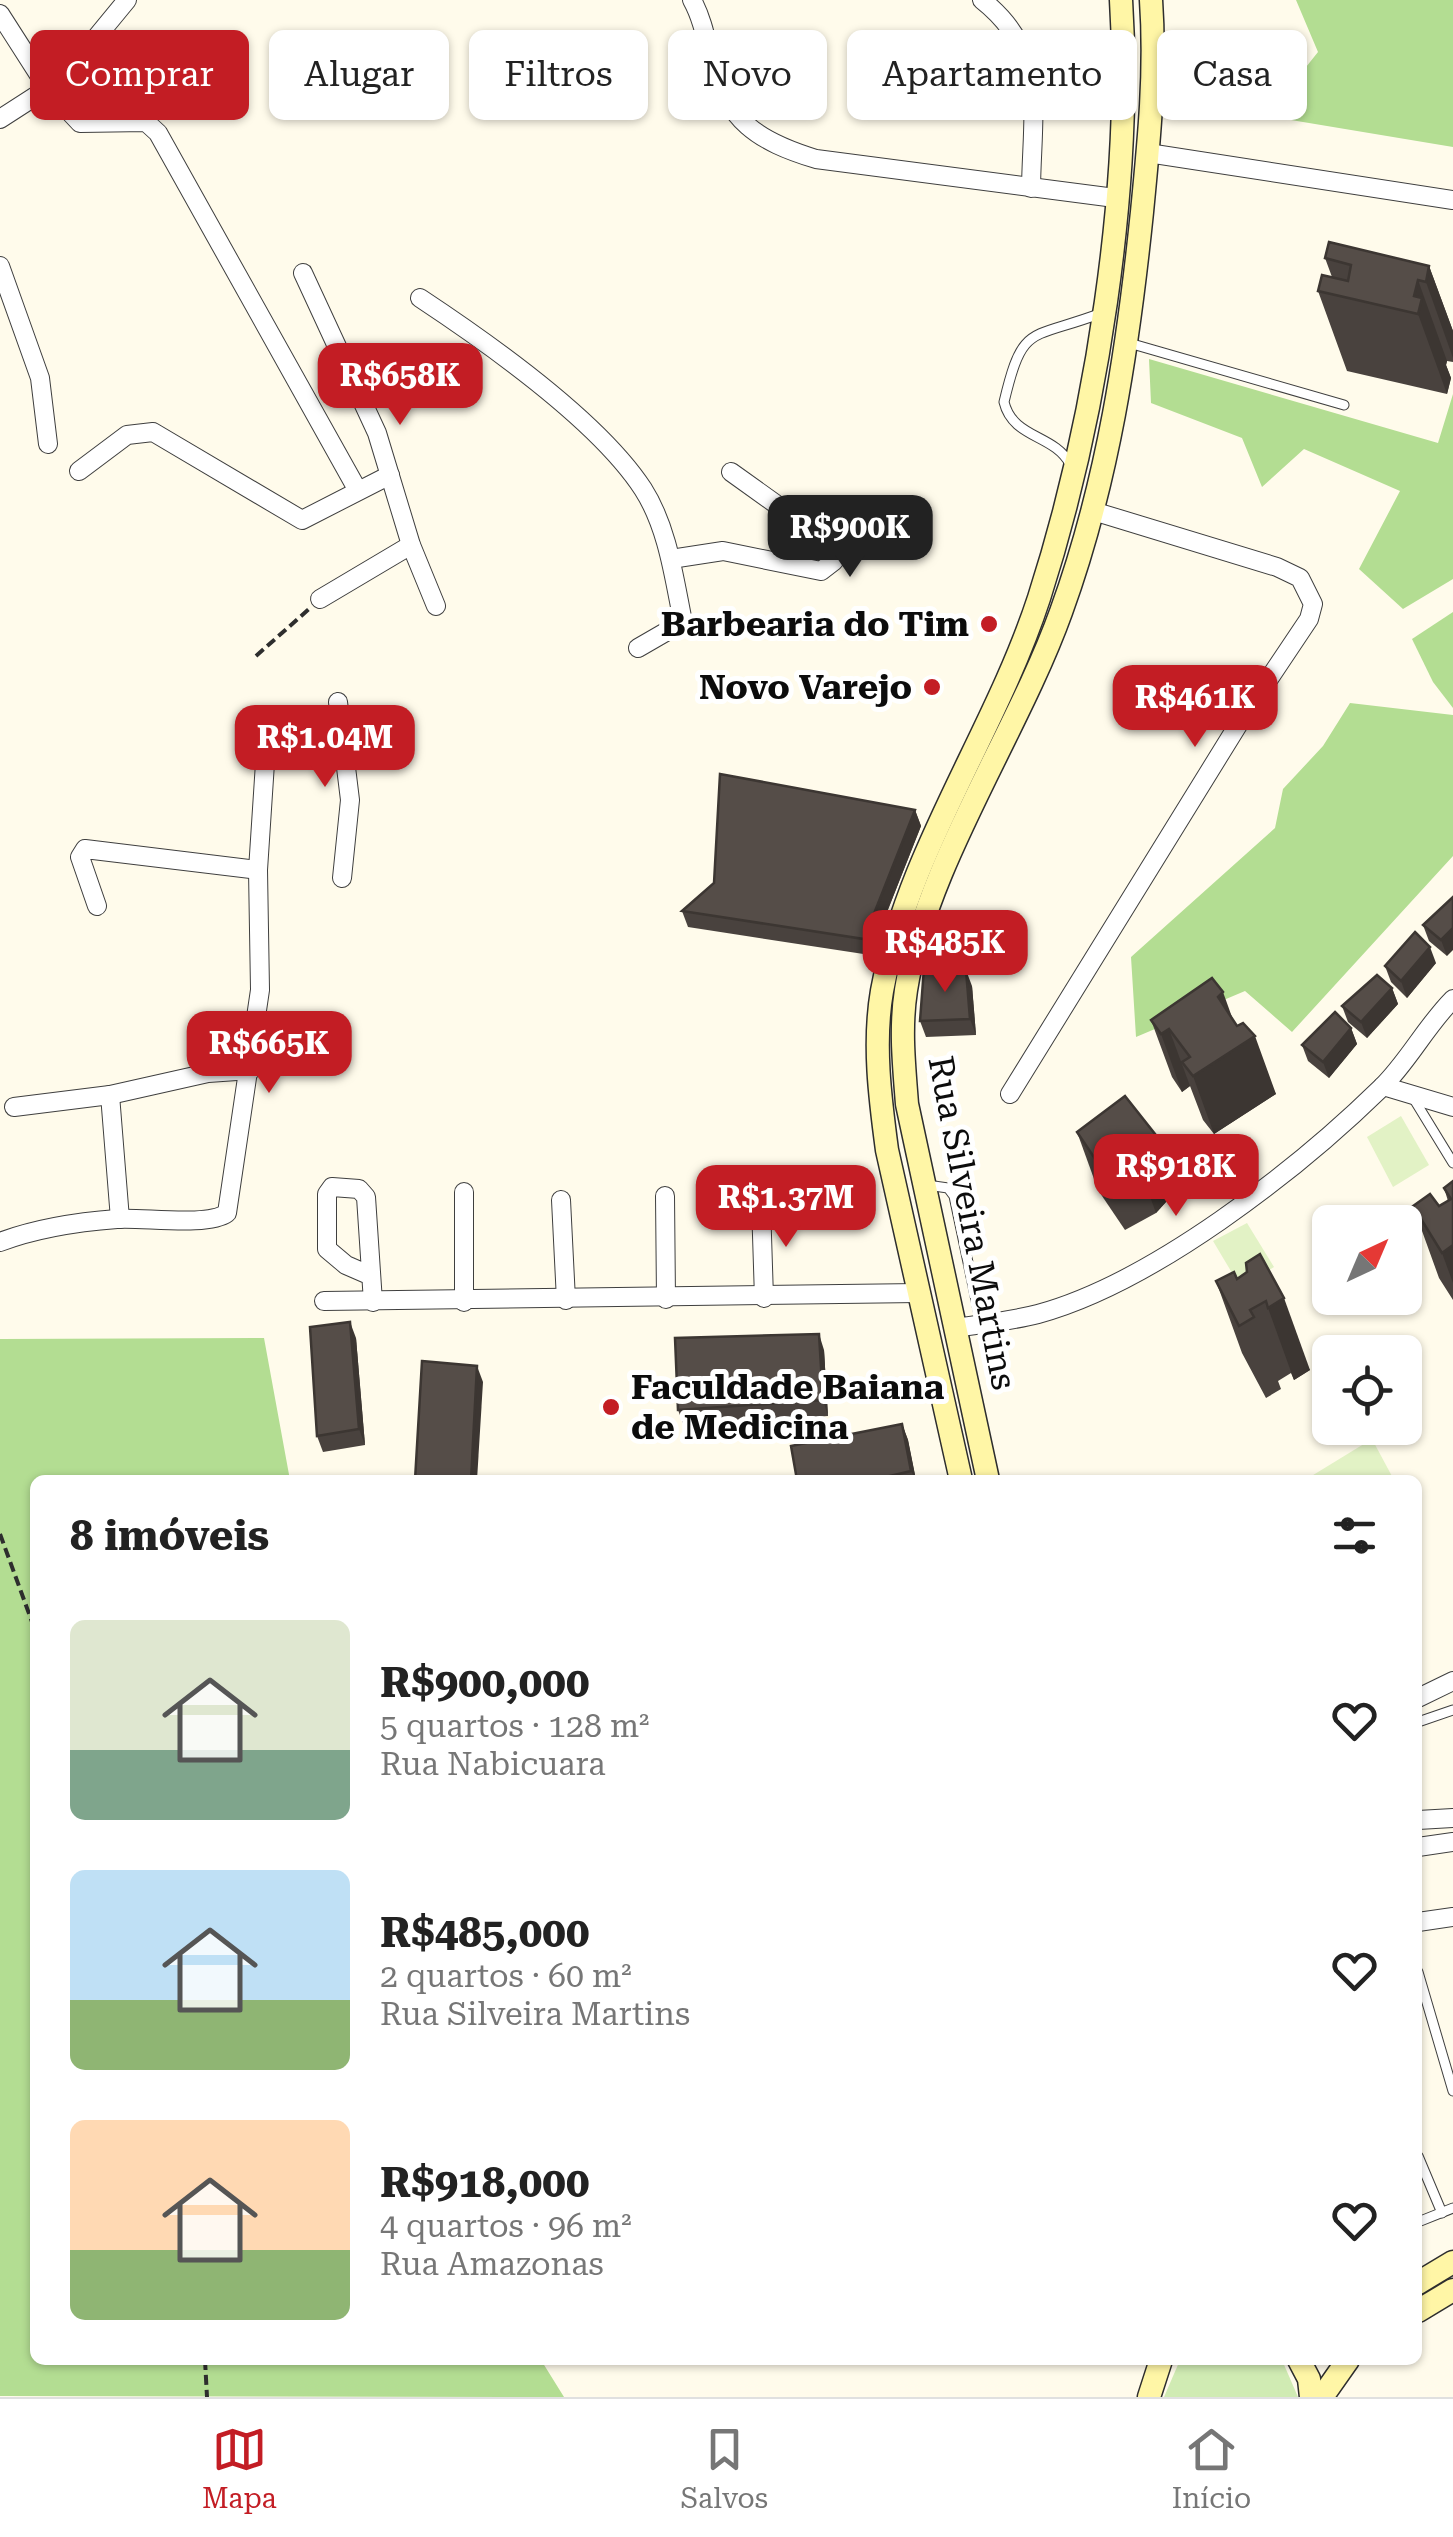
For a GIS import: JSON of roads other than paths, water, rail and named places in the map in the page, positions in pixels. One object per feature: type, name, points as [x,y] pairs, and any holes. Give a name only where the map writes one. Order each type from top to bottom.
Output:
[{"type":"main road","name":"Rua Silveira Martins","points":[[960,1475],[880,1100],[882,992],[910,891],[1038,600],[1074,471],[1095,372],[1116,198],[1123,83],[1122,0]]},
{"type":"main road","name":"Rua Silveira Martins","points":[[987,1475],[922,1185],[902,1062],[906,989],[936,892],[1035,679],[1094,511],[1126,342],[1148,153],[1154,40],[1151,0]]},
{"type":"main road","points":[[1422,2281],[1453,2262]]},
{"type":"main road","points":[[1422,2309],[1453,2290]]},
{"type":"main road","points":[[1148,2397],[1156,2365]]},
{"type":"main road","points":[[1302,2365],[1312,2397]]},
{"type":"main road","points":[[1322,2397],[1344,2365]]},
{"type":"street","points":[[98,30],[128,0]]},
{"type":"street","points":[[692,0],[728,107],[752,131],[781,148],[816,159],[1116,198]]},
{"type":"street","points":[[982,0],[1010,22],[1026,49],[1032,86],[1031,188]]},
{"type":"street","points":[[0,14],[30,61]]},
{"type":"street","points":[[0,119],[30,100]]},
{"type":"street","points":[[77,120],[140,122],[158,132],[356,488]]},
{"type":"street","points":[[1148,153],[1453,200]]},
{"type":"street","points":[[0,266],[40,378],[48,444]]},
{"type":"street","points":[[302,273],[377,433],[411,545],[436,606]]},
{"type":"street","points":[[420,298],[487,342],[601,443],[643,490],[671,559],[683,622],[638,648]]},
{"type":"street","points":[[79,471],[106,448],[143,430],[154,432],[297,520],[356,488],[390,475]]},
{"type":"street","points":[[671,559],[723,551],[821,571],[834,561],[819,535],[731,472]]},
{"type":"street","points":[[1010,1094],[1238,725],[1309,619],[1313,604],[1300,578],[1278,567],[1094,511]]},
{"type":"street","points":[[320,599],[411,545]]},
{"type":"street","points":[[338,702],[350,800],[342,878]]},
{"type":"street","points":[[0,1242],[28,1232],[120,1218],[211,1218],[226,1213],[260,990],[258,870],[268,717]]},
{"type":"street","points":[[97,906],[80,858],[85,849],[258,870]]},
{"type":"street","points":[[954,1328],[1037,1314],[1124,1280],[1263,1188],[1383,1086],[1453,998]]},
{"type":"street","points":[[14,1107],[110,1096],[181,1078],[250,1070]]},
{"type":"street","points":[[1383,1086],[1448,1101]]},
{"type":"street","points":[[110,1096],[120,1218]]},
{"type":"street","points":[[369,1275],[334,1258],[327,1249],[327,1194],[332,1187],[359,1189],[366,1198],[373,1302]]},
{"type":"street","points":[[464,1192],[464,1302]]},
{"type":"street","points":[[665,1196],[666,1299]]},
{"type":"street","points":[[561,1200],[566,1300]]},
{"type":"street","points":[[761,1204],[764,1298]]},
{"type":"street","points":[[324,1301],[919,1294]]},
{"type":"street","points":[[1422,1696],[1453,1681]]},
{"type":"street","points":[[1422,1820],[1453,1818]]},
{"type":"street","points":[[1422,1846],[1453,1842]]},
{"type":"street","points":[[1422,1921],[1453,1917]]},
{"type":"lane","points":[[1074,471],[1058,447],[1016,426],[1004,402],[1022,345],[1042,332],[1102,313]]},
{"type":"lane","points":[[1126,342],[1344,405]]},
{"type":"lane","points":[[1411,1094],[1453,1163]]},
{"type":"lane","points":[[922,1185],[948,1188],[954,1196],[981,1324]]},
{"type":"lane","points":[[1422,1721],[1453,1710]]},
{"type":"lane","points":[[1422,1986],[1453,2091]]},
{"type":"lane","points":[[1422,2165],[1442,2212]]},
{"type":"lane","points":[[1422,2220],[1453,2208]]},
{"type":"place","name":"Barbearia do Tim","points":[[989,624]]},
{"type":"place","name":"Novo Varejo","points":[[932,687]]},
{"type":"place","name":"Faculdade Baiana de Medicina","points":[[611,1407]]}]
